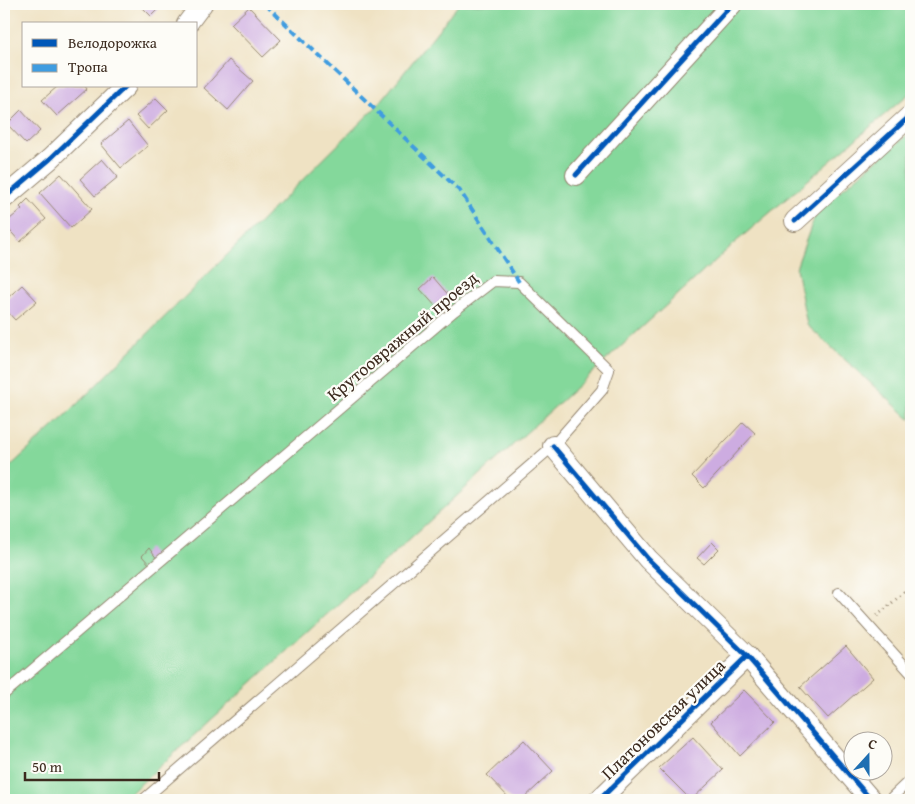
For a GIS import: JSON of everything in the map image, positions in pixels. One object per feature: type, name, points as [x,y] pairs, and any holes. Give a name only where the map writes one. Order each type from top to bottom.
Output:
[{"type":"street","points":[[188,22],[202,4]]},
{"type":"street","points":[[576,175],[732,4]]},
{"type":"street","points":[[4,198],[50,159],[124,88]]},
{"type":"street","points":[[795,221],[911,114]]},
{"type":"street","points":[[553,446],[648,559],[746,656],[871,800]]},
{"type":"street","name":"Платоновская улица","points":[[599,800],[746,656]]},
{"type":"lane","name":"Крутоовражный проезд","points":[[4,694],[454,311],[493,281],[519,282],[609,370],[602,390],[553,446],[142,800]]},
{"type":"lane","points":[[839,593],[911,674]]},
{"type":"lane","points":[[889,800],[911,779]]},
{"type":"path","points":[[867,625],[911,586]]},
{"type":"green space","points":[[459,4],[911,4],[911,92],[738,240],[123,800],[4,800],[4,472],[65,416],[378,105]]},
{"type":"green space","points":[[911,132],[911,420],[807,325],[796,268],[817,210]]},
{"type":"building","points":[[139,4],[163,4],[151,16]]},
{"type":"building","points":[[249,7],[281,40],[263,57],[231,24]]},
{"type":"building","points":[[229,60],[253,81],[228,110],[204,88]]},
{"type":"building","points":[[56,88],[87,89],[57,116],[42,100]]},
{"type":"building","points":[[156,98],[168,110],[148,129],[136,116]]},
{"type":"building","points":[[21,110],[40,131],[26,144],[7,124]]},
{"type":"building","points":[[128,121],[148,146],[121,168],[101,144]]},
{"type":"building","points":[[102,159],[118,177],[95,196],[80,179]]},
{"type":"building","points":[[61,174],[92,209],[71,228],[40,193]]},
{"type":"building","points":[[28,199],[46,219],[20,242],[4,224],[22,209],[20,207]]},
{"type":"building","points":[[433,277],[451,298],[438,309],[420,289]]},
{"type":"building","points":[[22,285],[37,301],[15,320],[4,308],[4,301]]},
{"type":"building","points":[[743,422],[755,433],[704,488],[692,476]]},
{"type":"building","points":[[712,542],[719,549],[704,564],[697,558]]},
{"type":"building","points":[[149,548],[157,559],[150,565],[142,556]]},
{"type":"building","points":[[846,646],[873,678],[828,718],[800,687]]},
{"type":"building","points":[[744,690],[775,722],[740,756],[711,722]]},
{"type":"building","points":[[693,737],[723,770],[691,800],[659,768]]},
{"type":"building","points":[[524,740],[553,771],[522,800],[511,800],[487,775]]},
{"type":"marked path","points":[[265,4],[460,191],[519,282]]},
{"type":"cycle path","points":[[576,175],[732,4]]},
{"type":"cycle path","points":[[4,198],[50,159],[124,88]]},
{"type":"cycle path","points":[[795,221],[911,115]]},
{"type":"cycle path","points":[[553,446],[648,559],[747,656],[871,800]]},
{"type":"cycle path","points":[[599,800],[747,656]]}]
